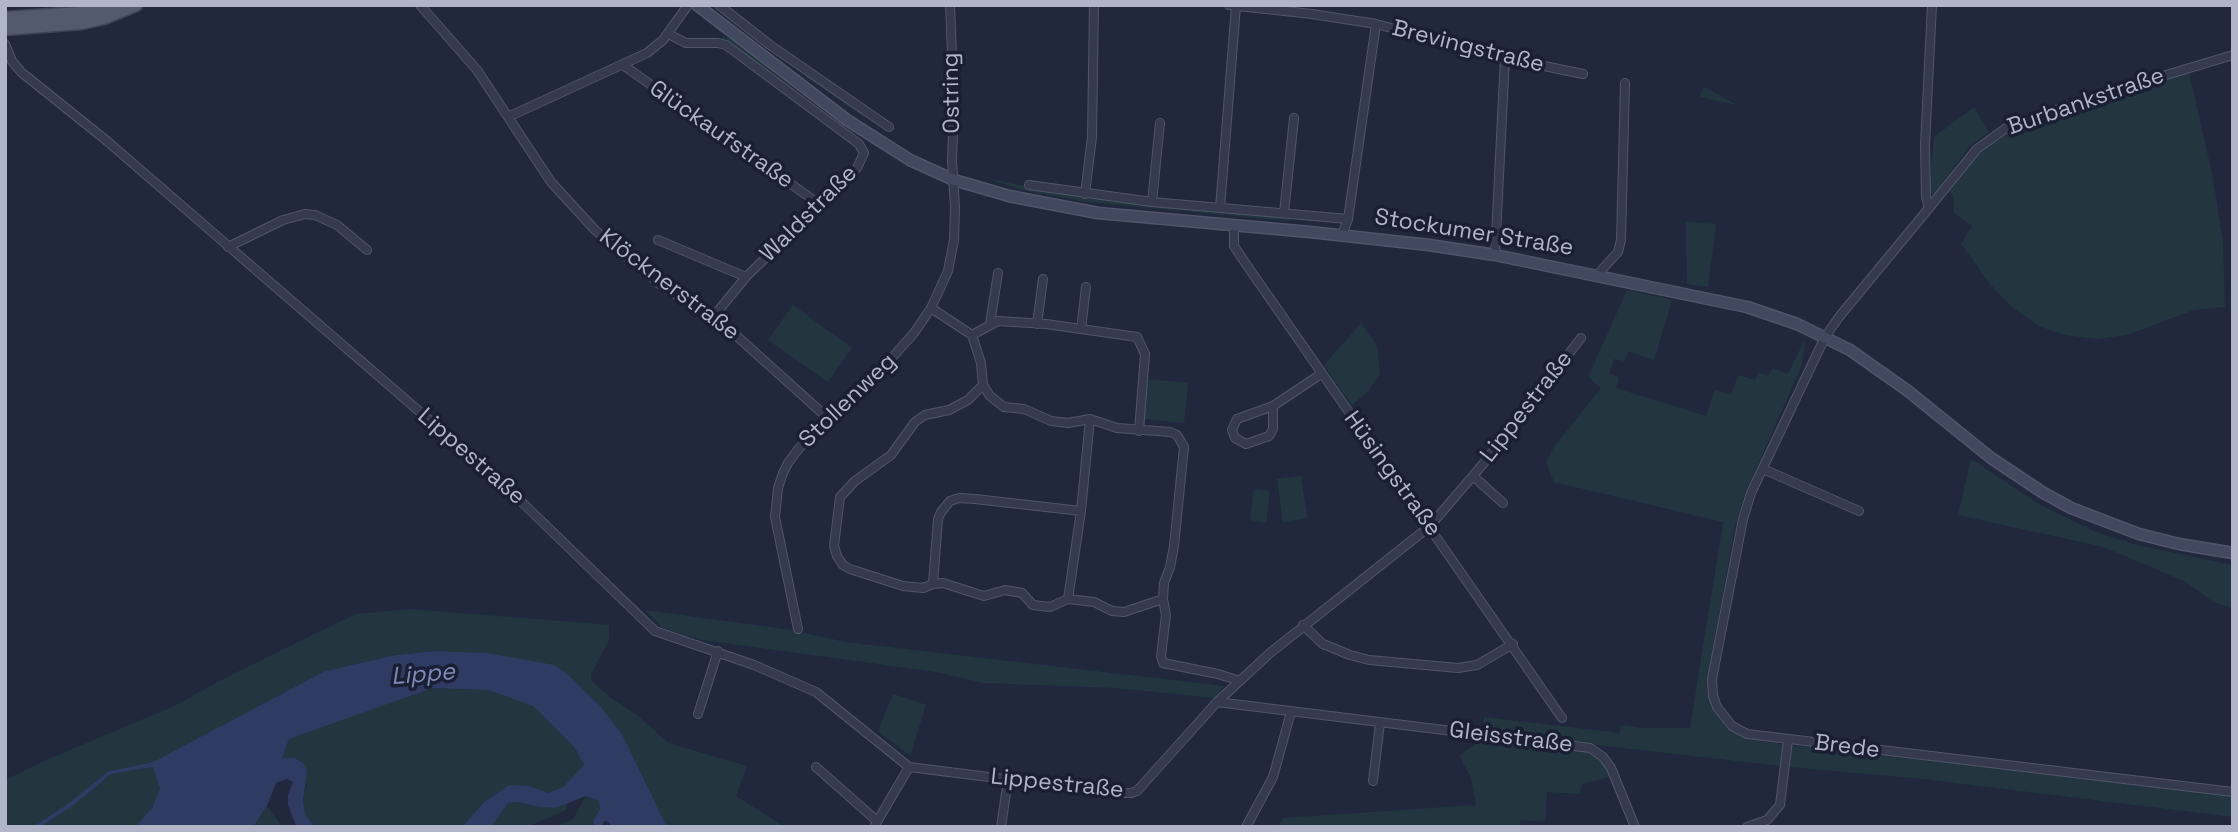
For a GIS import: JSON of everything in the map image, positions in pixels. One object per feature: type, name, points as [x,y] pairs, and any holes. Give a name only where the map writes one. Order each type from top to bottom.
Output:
[{"type":"main road","points":[[5,18],[80,13],[111,5]]},
{"type":"main road","points":[[5,29],[82,23],[104,18],[136,5]]},
{"type":"main road","name":"Stockumer Straße","points":[[697,5],[847,120],[910,160],[954,180],[1009,196],[1098,213],[1342,235],[1496,255],[1748,307],[1825,337],[1879,370],[2012,474],[2071,508],[2139,534],[2233,554]]},
{"type":"street","name":"Klöcknerstraße","points":[[421,5],[477,70],[551,182],[595,230],[658,283],[713,317],[748,345],[830,420]]},
{"type":"street","points":[[508,117],[623,65],[656,46],[688,5]]},
{"type":"street","points":[[719,5],[889,127]]},
{"type":"street","name":"Ostring","points":[[950,5],[954,180]]},
{"type":"street","points":[[1085,194],[1092,137],[1094,5]]},
{"type":"street","name":"Brevingstraße","points":[[1229,5],[1312,10],[1505,58],[1583,74]]},
{"type":"street","points":[[1929,208],[1926,197],[1925,145],[1932,5]]},
{"type":"street","points":[[1220,208],[1236,6]]},
{"type":"street","points":[[1342,235],[1348,219],[1376,24]]},
{"type":"street","name":"Waldstraße","points":[[668,34],[686,43],[726,45],[863,148],[864,158],[857,168],[746,277],[713,317]]},
{"type":"street","name":"Lippestraße","points":[[5,44],[12,61],[21,72],[107,141],[502,483],[655,631],[718,651],[824,696],[909,767],[1131,793],[1146,782],[1217,702],[1240,681],[1303,625],[1430,526],[1473,476],[1581,338]]},
{"type":"street","name":"Burbankstraße","points":[[1825,337],[1977,149],[2006,128],[2099,95],[2233,55]]},
{"type":"street","points":[[1496,255],[1505,58]]},
{"type":"street","name":"Glückaufstraße","points":[[623,65],[819,204]]},
{"type":"street","points":[[1598,274],[1618,252],[1621,240],[1625,83]]},
{"type":"street","points":[[1284,213],[1294,118]]},
{"type":"street","points":[[1152,202],[1160,123]]},
{"type":"street","name":"Stollenweg","points":[[798,629],[777,534],[776,502],[788,463],[800,447],[898,353],[931,309],[948,271],[955,207],[954,180]]},
{"type":"street","name":"Stockumer Straße","points":[[1029,185],[1152,202],[1348,219]]},
{"type":"street","points":[[228,247],[282,220],[315,215],[337,225],[367,250]]},
{"type":"street","name":"Hüsingstraße","points":[[1234,225],[1234,246],[1562,718]]},
{"type":"street","name":"Waldstraße","points":[[658,240],[746,277]]},
{"type":"street","points":[[990,324],[998,273]]},
{"type":"street","points":[[1037,324],[1043,279]]},
{"type":"street","points":[[1081,330],[1086,287]]},
{"type":"street","points":[[931,309],[972,335],[981,363],[983,385],[990,396],[1003,407],[1024,409],[1051,421],[1068,423],[1090,419],[1117,428],[1170,432],[1181,439],[1184,447],[1174,545],[1164,583],[1166,615],[1161,656],[1163,663],[1240,681]]},
{"type":"street","points":[[972,335],[998,321],[1132,335],[1141,342],[1145,354],[1139,431]]},
{"type":"street","name":"Brede","points":[[1825,337],[1751,493],[1743,519],[1712,679],[1713,696],[1723,717],[1747,734],[2233,792]]},
{"type":"street","points":[[1273,406],[1273,429],[1269,436],[1245,444],[1234,438],[1232,430],[1237,419],[1273,406],[1321,374]]},
{"type":"street","points":[[983,385],[968,400],[948,410],[925,415],[915,422],[891,455],[855,481],[840,497],[834,546],[843,565],[903,586],[959,586],[974,595],[984,596],[1005,590],[1022,593],[1034,605],[1050,607],[1068,599],[1094,602],[1112,611],[1124,612],[1163,599]]},
{"type":"street","points":[[1068,599],[1081,511],[1090,419]]},
{"type":"street","points":[[1763,469],[1858,511]]},
{"type":"street","name":"Lippestraße","points":[[1473,476],[1503,503]]},
{"type":"street","points":[[933,584],[938,519],[950,501],[959,498],[975,499],[1081,511]]},
{"type":"street","points":[[1303,625],[1323,645],[1369,660],[1458,668],[1477,665],[1513,644]]},
{"type":"street","points":[[698,714],[718,651]]},
{"type":"street","name":"Gleisstraße","points":[[1217,702],[1590,748],[1603,757],[1611,768],[1635,827]]},
{"type":"street","points":[[1246,827],[1273,776],[1291,712]]},
{"type":"street","points":[[1373,782],[1380,723]]},
{"type":"street","points":[[1747,827],[1767,820],[1780,805],[1788,740]]},
{"type":"street","points":[[816,767],[876,824],[909,767]]},
{"type":"street","points":[[1001,827],[1008,780]]},
{"type":"shaded area","points":[[723,36],[737,43],[790,85],[788,87],[722,39]]},
{"type":"shaded area","points":[[2189,72],[2213,178],[2223,242],[2225,307],[2194,310],[2127,335],[2097,339],[2064,335],[2039,326],[2012,307],[1990,284],[1961,244],[1972,226],[1953,212],[1954,199],[1950,191],[1982,151],[2004,134]]},
{"type":"shaded area","points":[[807,74],[885,129],[805,76]]},
{"type":"shaded area","points":[[1704,87],[1737,105],[1700,97]]},
{"type":"shaded area","points":[[1974,107],[1989,132],[1969,146],[1935,194],[1932,194],[1929,192],[1934,137]]},
{"type":"shaded area","points":[[989,179],[1082,197],[1290,221],[1086,202],[1022,190]]},
{"type":"shaded area","points":[[1686,222],[1716,224],[1708,287],[1687,284]]},
{"type":"shaded area","points":[[1627,290],[1672,300],[1654,360],[1628,351],[1624,361],[1614,359],[1609,374],[1619,377],[1616,388],[1706,416],[1715,390],[1731,395],[1738,375],[1755,380],[1758,372],[1768,376],[1772,368],[1788,374],[1804,341],[1805,344],[1801,367],[1744,496],[1734,530],[1708,679],[1713,708],[1727,728],[1745,739],[1779,744],[2233,795],[2233,817],[1924,779],[1790,767],[1483,732],[1484,717],[1619,733],[1621,725],[1690,728],[1723,522],[1554,482],[1546,462],[1554,447],[1601,388],[1588,377]]},
{"type":"shaded area","points":[[793,305],[852,348],[828,382],[768,340]]},
{"type":"shaded area","points":[[1361,323],[1377,346],[1380,373],[1368,391],[1352,405],[1324,365]]},
{"type":"shaded area","points":[[1147,379],[1188,383],[1184,423],[1143,419]]},
{"type":"shaded area","points":[[1971,459],[2037,503],[2096,532],[2137,545],[2233,565],[2233,608],[2213,602],[2186,582],[2104,547],[1958,515]]},
{"type":"shaded area","points":[[1301,476],[1307,518],[1283,522],[1277,479]]},
{"type":"shaded area","points":[[1254,489],[1270,491],[1266,523],[1250,520]]},
{"type":"shaded area","points":[[410,609],[609,625],[609,640],[591,674],[591,680],[611,698],[636,714],[668,743],[747,766],[736,796],[782,827],[667,827],[622,734],[600,706],[487,653],[436,651],[396,655],[325,671],[153,762],[109,771],[33,827],[5,827],[5,780],[172,707],[356,614]]},
{"type":"shaded area","points":[[645,610],[791,630],[845,642],[1224,686],[1214,698],[1117,688],[984,683],[936,672],[703,640],[664,629]]},
{"type":"shaded area","points":[[433,688],[488,690],[533,706],[575,748],[584,765],[563,787],[549,793],[529,786],[483,803],[462,827],[315,827],[305,815],[303,801],[306,785],[282,759],[289,739]]},
{"type":"shaded area","points":[[893,694],[926,705],[910,756],[878,731]]},
{"type":"shaded area","points":[[1482,739],[1584,751],[1596,757],[1613,776],[1582,784],[1580,794],[1547,792],[1545,822],[1520,820],[1519,827],[1278,827],[1283,818],[1476,805],[1471,777],[1459,756]]},
{"type":"shaded area","points":[[154,767],[160,789],[152,808],[135,827],[40,827],[70,808],[111,774]]},
{"type":"shaded area","points":[[586,796],[599,801],[600,809],[593,821],[594,827],[556,827],[573,819]]},
{"type":"shaded area","points":[[519,802],[555,808],[568,802],[566,810],[527,827],[491,827],[508,803]]},
{"type":"shaded area","points":[[267,806],[283,827],[253,827]]},
{"type":"water","name":"Lippe","points":[[436,651],[487,653],[554,665],[565,672],[600,706],[622,734],[667,827],[612,827],[609,822],[604,821],[601,827],[594,827],[593,821],[600,809],[599,801],[586,796],[555,808],[519,802],[508,803],[491,827],[462,827],[483,803],[509,785],[529,786],[549,793],[563,787],[584,765],[575,748],[533,706],[488,690],[433,688],[289,739],[282,758],[294,758],[303,763],[307,770],[303,801],[305,815],[315,827],[296,826],[288,805],[288,795],[293,782],[287,779],[276,783],[267,806],[253,827],[135,827],[152,808],[160,789],[153,767],[111,774],[70,808],[40,827],[33,827],[109,771],[153,762],[325,671],[396,655]]}]
